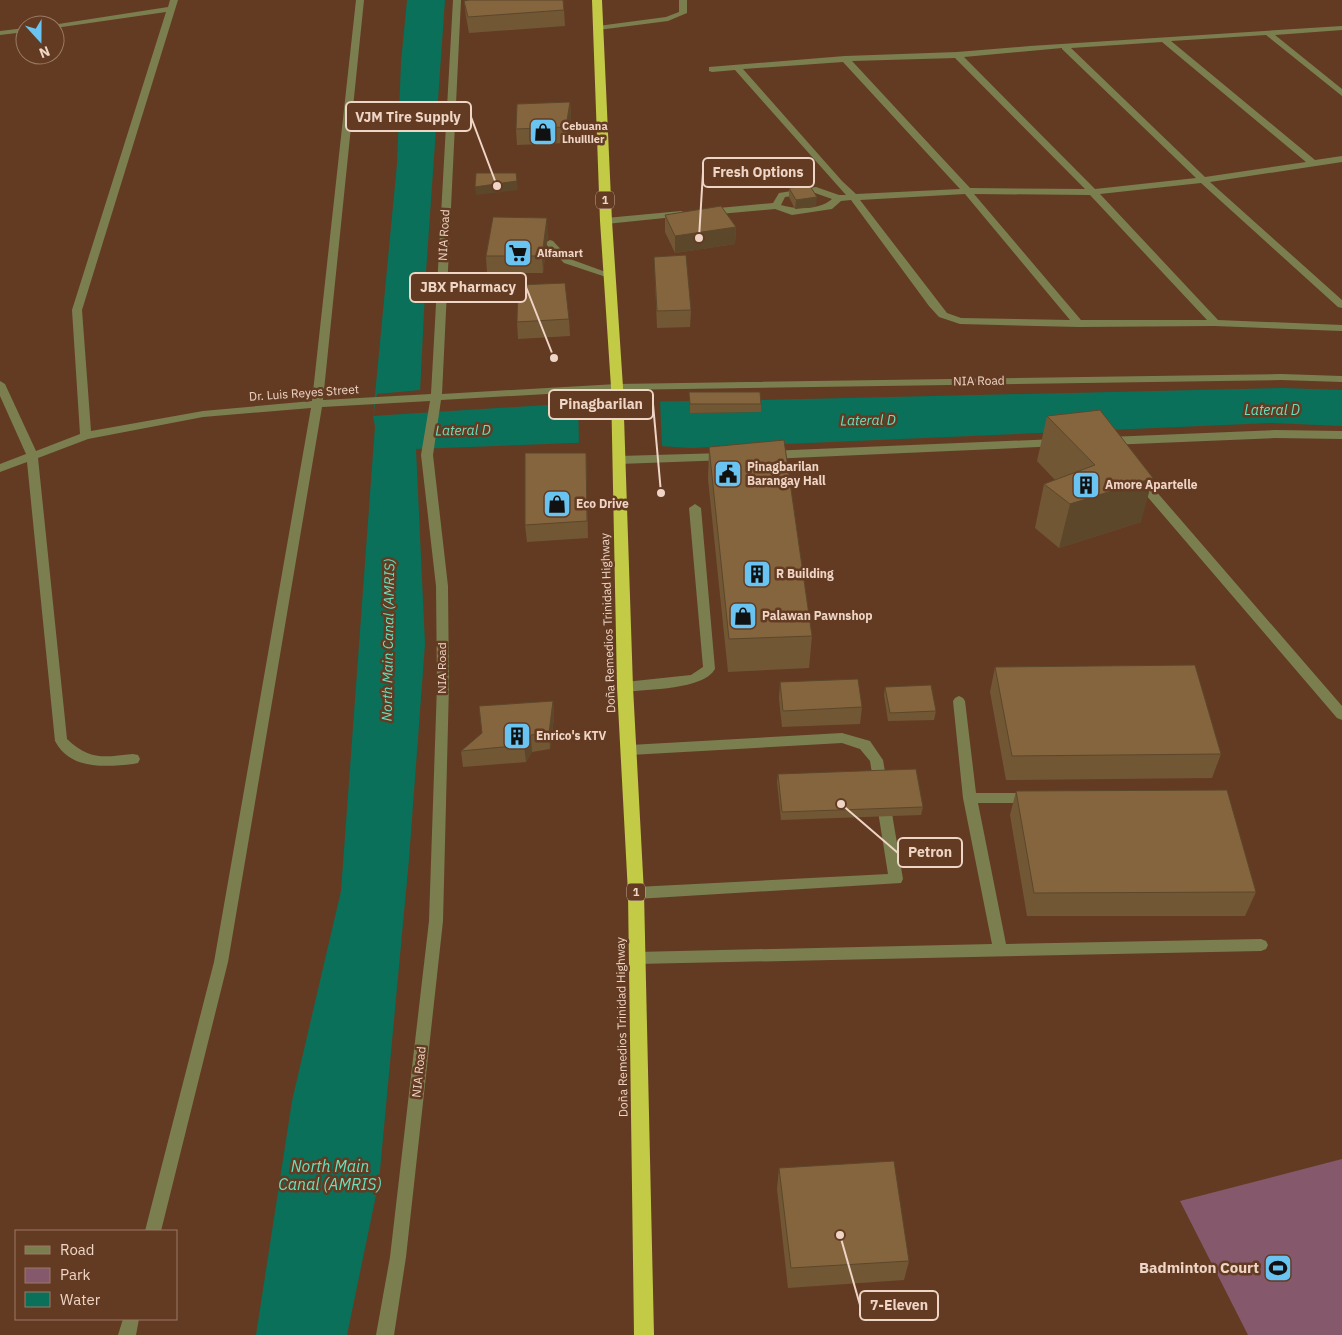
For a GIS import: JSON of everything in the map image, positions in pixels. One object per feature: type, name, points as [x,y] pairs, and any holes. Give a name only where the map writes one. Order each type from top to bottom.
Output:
[{"type":"highway","name":"Doña Remedios Trinidad Highway","points":[[597,0],[606,221],[617,394],[625,686],[630,750],[636,893],[644,1335]]},
{"type":"street","points":[[153,1230],[221,962],[317,404],[360,0]]},
{"type":"street","name":"NIA Road","points":[[385,1335],[398,1257],[436,922],[443,685],[442,586],[427,455],[436,398],[457,0]]},
{"type":"street","points":[[598,28],[668,19],[683,13],[683,0]]},
{"type":"street","points":[[65,24],[172,5],[138,120],[76,310],[86,436]]},
{"type":"street","points":[[712,69],[845,59],[957,55],[1030,48],[1342,28]]},
{"type":"street","points":[[0,33],[15,31]]},
{"type":"street","points":[[1268,33],[1342,93]]},
{"type":"street","points":[[1163,39],[1313,163]]},
{"type":"street","points":[[1066,47],[1203,180],[1342,305]]},
{"type":"street","points":[[957,55],[1093,192],[1215,323]]},
{"type":"street","points":[[845,59],[967,190],[1079,324]]},
{"type":"street","points":[[737,66],[839,183],[853,196],[943,315],[960,321],[1079,324],[1215,323],[1342,328]]},
{"type":"street","points":[[776,206],[782,195],[816,190],[838,198],[967,190],[1093,192],[1203,180],[1342,159]]},
{"type":"street","points":[[606,221],[776,206],[792,212],[828,207],[838,198]]},
{"type":"street","points":[[550,243],[567,261],[609,275]]},
{"type":"street","name":"NIA Road","points":[[617,394],[1281,377],[1342,379]]},
{"type":"street","points":[[0,384],[32,454],[61,741],[75,756],[94,762],[133,759]]},
{"type":"street","name":"Dr. Luis Reyes Street","points":[[0,468],[32,454],[86,436],[203,414],[317,404],[436,398],[617,394]]},
{"type":"street","points":[[1116,453],[1101,442],[1275,434],[1342,435]]},
{"type":"street","points":[[756,456],[1068,443]]},
{"type":"street","points":[[619,455],[738,457]]},
{"type":"street","points":[[1129,468],[1342,715]]},
{"type":"street","points":[[625,686],[694,679],[710,669],[695,508]]},
{"type":"street","points":[[959,701],[970,798],[1000,950]]},
{"type":"street","points":[[630,750],[842,738],[864,745],[876,760],[896,880],[636,893]]},
{"type":"street","points":[[970,798],[1047,798]]},
{"type":"street","points":[[636,958],[1261,945]]},
{"type":"street","points":[[126,1335],[131,1320]]},
{"type":"green space","name":"Badminton Court","points":[[1342,1159],[1342,1335],[1248,1335],[1180,1201]]},
{"type":"water","name":"North Main Canal (AMRIS)","points":[[407,0],[445,0],[426,272],[419,413],[579,403],[689,401],[690,413],[761,412],[760,400],[1283,388],[1342,390],[1342,426],[1271,423],[690,448],[600,442],[416,449],[425,644],[409,859],[379,1181],[347,1335],[256,1335],[292,1101],[341,891],[375,426],[373,416],[397,164],[401,62]]},
{"type":"pier","points":[[420,390],[419,413],[373,416],[377,394]]},
{"type":"pier","points":[[660,399],[662,448],[579,445],[578,401]]},
{"type":"building","points":[[563,0],[564,10],[468,17],[464,1]]},
{"type":"building","points":[[570,102],[566,127],[516,129],[517,104]]},
{"type":"building","points":[[476,173],[516,173],[517,181],[475,187]]},
{"type":"building","points":[[810,186],[817,197],[796,200],[789,188]]},
{"type":"building","points":[[721,206],[736,227],[675,236],[665,215]]},
{"type":"building","points":[[493,217],[547,218],[542,256],[486,256]]},
{"type":"building","points":[[686,255],[691,310],[657,311],[654,257]]},
{"type":"building","points":[[565,283],[569,319],[517,322],[518,285]]},
{"type":"building","points":[[689,392],[760,392],[761,404],[690,404]]},
{"type":"building","points":[[1100,410],[1153,478],[1070,504],[1044,484],[1095,465],[1047,416]]},
{"type":"building","name":"R Building","points":[[784,440],[812,636],[729,639],[709,447]]},
{"type":"building","name":"Eco Drive","points":[[525,453],[586,453],[587,521],[525,525]]},
{"type":"building","points":[[1195,665],[1221,754],[1012,756],[995,667]]},
{"type":"building","points":[[858,679],[862,707],[783,711],[780,682]]},
{"type":"building","points":[[931,685],[936,711],[890,713],[885,687]]},
{"type":"building","points":[[553,701],[549,733],[531,735],[524,745],[461,751],[482,733],[479,706]]},
{"type":"building","points":[[916,769],[923,807],[782,812],[778,774]]},
{"type":"building","points":[[1227,790],[1256,892],[1034,893],[1016,791]]},
{"type":"building","points":[[894,1161],[909,1261],[791,1268],[779,1168]]},
{"type":"place","name":"Cebuana Lhuillier","points":[[543,132]]},
{"type":"place","name":"VJM Tire Supply","points":[[497,186]]},
{"type":"place","name":"Fresh Options","points":[[699,238]]},
{"type":"place","name":"Alfamart","points":[[518,253]]},
{"type":"place","name":"JBX Pharmacy","points":[[554,358]]},
{"type":"place","name":"Pinagbarilan Barangay Hall","points":[[728,474]]},
{"type":"place","name":"Amore Apartelle","points":[[1086,485]]},
{"type":"place","name":"Pinagbarilan","points":[[661,493]]},
{"type":"place","name":"Eco Drive","points":[[557,504]]},
{"type":"place","name":"R Building","points":[[757,574]]},
{"type":"place","name":"Palawan Pawnshop","points":[[743,616]]},
{"type":"place","name":"Enrico's KTV","points":[[517,736]]},
{"type":"place","name":"Petron","points":[[841,804]]},
{"type":"place","name":"7-Eleven","points":[[840,1235]]},
{"type":"place","name":"Badminton Court","points":[[1278,1268]]},
{"type":"water label","name":"Lateral D","points":[[1272,410]]},
{"type":"water label","name":"Lateral D","points":[[868,420]]},
{"type":"water label","name":"Lateral D","points":[[463,430]]}]
